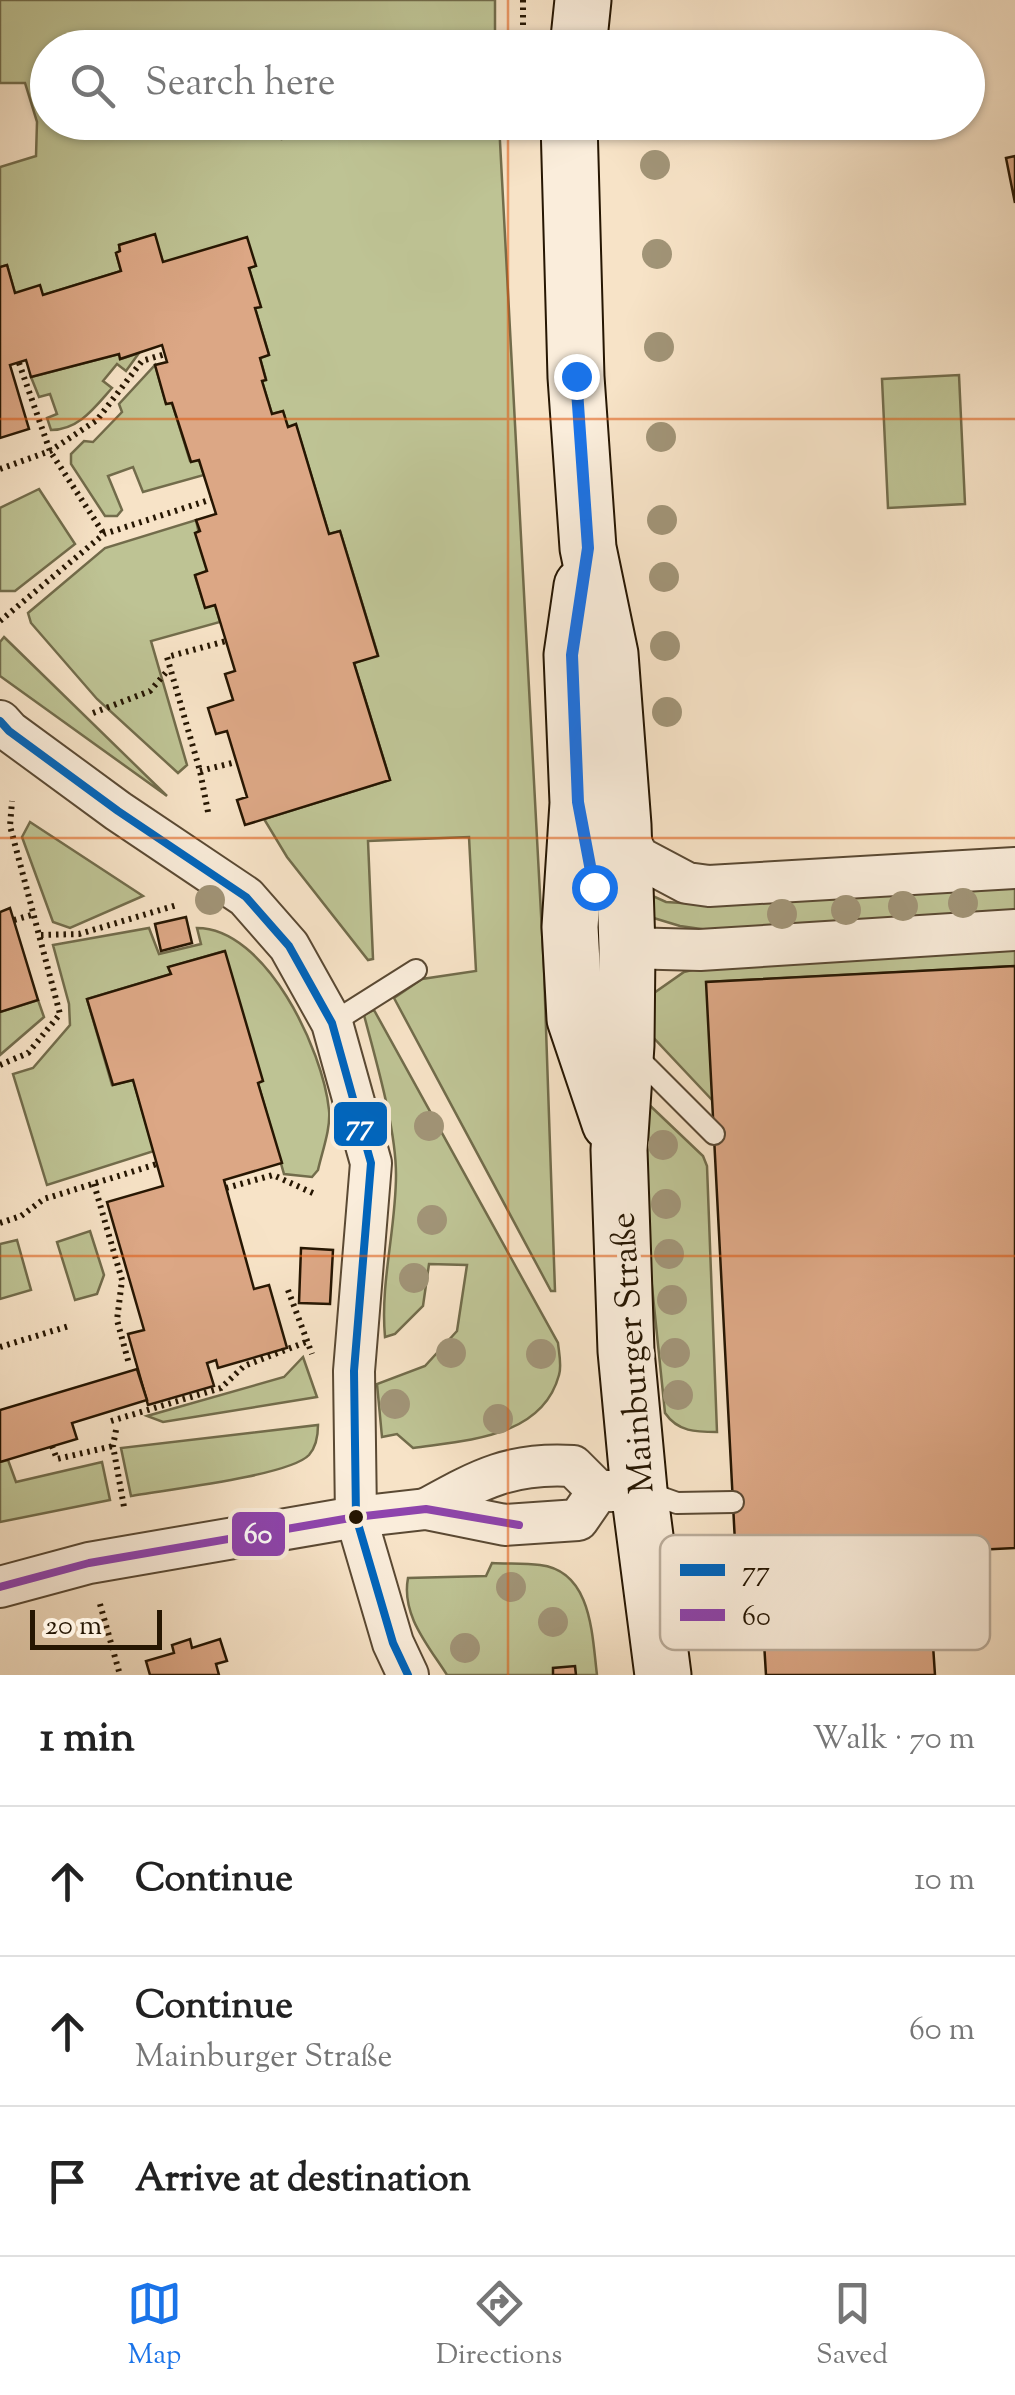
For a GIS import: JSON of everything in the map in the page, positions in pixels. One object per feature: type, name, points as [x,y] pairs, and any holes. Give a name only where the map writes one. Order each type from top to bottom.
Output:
[{"type":"main road","points":[[556,0],[560,30]]},
{"type":"main road","points":[[580,30],[584,0]]},
{"type":"main road","name":"Mainburger Straße","points":[[569,140],[576,376],[588,548],[610,654],[600,814],[570,927],[575,1019],[618,1150]]},
{"type":"main road","points":[[600,814],[602,914],[608,928],[628,948]]},
{"type":"main road","name":"Mainburger Straße","points":[[628,948],[618,1150],[626,1352],[619,1491],[663,1675]]},
{"type":"street","points":[[0,721],[8,731],[118,811],[246,897],[289,946],[332,1022],[371,1162],[354,1372],[356,1517],[393,1643],[408,1675]]},
{"type":"street","points":[[600,814],[638,857],[665,874],[709,886],[1015,868]]},
{"type":"street","points":[[628,948],[700,950],[1015,930]]},
{"type":"street","points":[[0,1587],[89,1562],[356,1517],[426,1509],[505,1525],[578,1520],[619,1491],[573,1466],[533,1466],[489,1474],[426,1509]]},
{"type":"lane","points":[[332,1022],[416,970]]},
{"type":"lane","points":[[626,1046],[714,1134]]},
{"type":"lane","points":[[619,1491],[677,1503],[734,1502]]},
{"type":"path","points":[[523,0],[523,30]]},
{"type":"path","points":[[0,468],[50,452],[97,420],[142,361],[165,354]]},
{"type":"path","points":[[19,362],[50,452],[104,534]]},
{"type":"path","points":[[0,621],[104,534],[212,499]]},
{"type":"path","points":[[208,812],[167,657],[226,641]]},
{"type":"path","points":[[93,713],[150,691],[170,668]]},
{"type":"path","points":[[200,772],[236,762]]},
{"type":"path","points":[[0,1064],[28,1053],[60,1014],[10,826],[12,801]]},
{"type":"path","points":[[40,935],[79,934],[177,906]]},
{"type":"path","points":[[14,920],[35,914]]},
{"type":"path","points":[[0,1223],[21,1216],[44,1199],[158,1164]]},
{"type":"path","points":[[226,1188],[273,1175],[315,1194]]},
{"type":"path","points":[[94,1184],[122,1280],[116,1320],[129,1364]]},
{"type":"path","points":[[288,1290],[314,1359]]},
{"type":"path","points":[[0,1347],[69,1326]]},
{"type":"path","points":[[111,1421],[221,1388],[244,1366],[306,1342]]},
{"type":"path","points":[[116,1430],[113,1446],[124,1507]]},
{"type":"path","points":[[52,1446],[57,1459],[113,1446]]},
{"type":"path","points":[[96,1590],[120,1675]]},
{"type":"green space","points":[[0,0],[495,0],[495,30],[30,30],[30,99],[25,83],[0,83]]},
{"type":"green space","points":[[36,140],[500,140],[544,970],[555,1291],[551,1291],[394,998],[422,979],[476,971],[469,837],[368,841],[373,959],[368,960],[287,857],[264,819],[390,780],[354,663],[378,655],[340,531],[329,534],[296,425],[288,427],[283,411],[272,414],[262,381],[266,379],[260,358],[269,355],[255,308],[260,307],[249,268],[255,266],[163,262],[154,235],[119,245],[120,251],[116,253],[121,271],[43,295],[15,293],[7,265],[0,267],[0,167],[36,156]]},
{"type":"green space","points":[[139,353],[126,371],[117,364],[103,381],[112,388],[86,416],[70,426],[51,430],[47,418],[57,414],[50,394],[39,397],[31,377],[119,354],[121,359]]},
{"type":"green space","points":[[155,365],[190,461],[199,460],[204,475],[143,492],[133,467],[108,476],[122,510],[117,516],[105,516],[71,464],[71,454],[84,441],[93,442],[122,412],[119,404]]},
{"type":"green space","points":[[959,375],[965,504],[888,508],[882,379]]},
{"type":"green space","points":[[39,489],[75,544],[15,591],[0,591],[0,508]]},
{"type":"green space","points":[[196,520],[207,571],[195,576],[205,607],[215,605],[220,622],[151,641],[187,765],[178,773],[97,699],[31,623],[28,613],[105,548]]},
{"type":"green space","points":[[4,637],[167,796],[0,676],[0,642]]},
{"type":"green space","points":[[30,822],[143,896],[70,928],[53,922],[22,837]]},
{"type":"green space","points":[[1015,883],[1015,915],[708,930],[647,916],[644,892],[666,902],[682,903]]},
{"type":"green space","points":[[149,928],[159,954],[201,944],[197,928],[222,933],[246,948],[287,996],[316,1056],[329,1110],[324,1148],[312,1177],[284,1174],[258,1083],[262,1080],[224,951],[169,967],[171,974],[87,999],[112,1085],[133,1080],[154,1151],[47,1185],[13,1074],[33,1068],[70,1025],[69,1004],[53,945]]},
{"type":"green space","points":[[1015,945],[1015,966],[707,982],[713,1101],[651,1035],[654,993],[684,972],[712,965]]},
{"type":"green space","points":[[38,1000],[44,1017],[0,1055],[0,1012]]},
{"type":"green space","points":[[374,1010],[558,1343],[560,1371],[550,1396],[537,1412],[520,1424],[478,1438],[413,1448],[397,1434],[382,1437],[377,1384],[425,1366],[457,1331],[467,1265],[429,1264],[423,1306],[395,1334],[385,1337],[396,1175],[389,1116],[364,1015]]},
{"type":"green space","points":[[641,1097],[703,1156],[707,1166],[717,1432],[682,1427],[665,1413],[649,1257]]},
{"type":"green space","points":[[90,1231],[104,1275],[97,1294],[75,1300],[57,1242]]},
{"type":"green space","points":[[17,1240],[31,1290],[0,1299],[0,1244]]},
{"type":"green space","points":[[303,1357],[317,1397],[163,1422],[147,1416],[284,1377]]},
{"type":"green space","points":[[318,1425],[311,1452],[297,1463],[253,1476],[131,1496],[121,1448]]},
{"type":"green space","points":[[8,1460],[16,1482],[102,1462],[110,1500],[0,1522],[0,1462]]},
{"type":"green space","points":[[492,1563],[540,1565],[570,1579],[586,1607],[597,1675],[447,1675],[412,1617],[408,1578],[486,1576]]},
{"type":"building","points":[[1015,156],[1015,203],[1006,158]]},
{"type":"building","points":[[155,234],[163,262],[247,237],[256,266],[249,268],[261,307],[255,308],[269,355],[260,358],[266,380],[262,381],[272,414],[283,411],[288,427],[296,424],[329,534],[340,531],[378,656],[354,663],[390,780],[245,825],[237,800],[247,797],[227,731],[216,734],[208,708],[233,700],[225,674],[235,671],[215,605],[205,608],[195,575],[207,571],[195,533],[200,531],[196,520],[216,514],[199,460],[191,462],[172,403],[166,404],[155,365],[167,362],[162,345],[120,359],[119,354],[31,377],[26,360],[10,365],[29,429],[0,438],[0,267],[7,265],[15,293],[40,285],[43,295],[121,271],[116,253],[120,251],[119,245]]},
{"type":"building","points":[[10,908],[38,1000],[0,1012],[0,912]]},
{"type":"building","points":[[186,917],[192,943],[161,951],[155,924]]},
{"type":"building","points":[[225,951],[282,1163],[224,1180],[254,1289],[269,1285],[287,1348],[218,1368],[216,1360],[207,1363],[214,1386],[148,1405],[128,1334],[144,1330],[107,1202],[163,1186],[133,1080],[113,1085],[87,999],[171,974],[168,967]]},
{"type":"building","points":[[1015,966],[1015,1548],[990,1549],[990,1535],[735,1535],[706,982]]},
{"type":"building","points":[[301,1248],[333,1250],[330,1304],[299,1303]]},
{"type":"building","points":[[137,1369],[147,1400],[72,1423],[77,1439],[0,1462],[0,1410]]},
{"type":"building","points":[[190,1639],[192,1648],[220,1639],[227,1661],[216,1664],[219,1675],[150,1675],[146,1661],[174,1653],[172,1645]]},
{"type":"building","points":[[764,1650],[933,1650],[935,1675],[766,1675]]},
{"type":"building","points":[[575,1666],[576,1675],[553,1675],[553,1668]]},
{"type":"transit line","name":"77","points":[[0,721],[118,811],[246,897],[289,946],[332,1023],[371,1163],[354,1371],[356,1517],[393,1643],[408,1675]]},
{"type":"transit line","name":"60","points":[[0,1587],[89,1563],[356,1517],[426,1509],[519,1525]]},
{"type":"route","points":[[576,376],[588,548],[572,655],[578,802],[594,887]]}]
